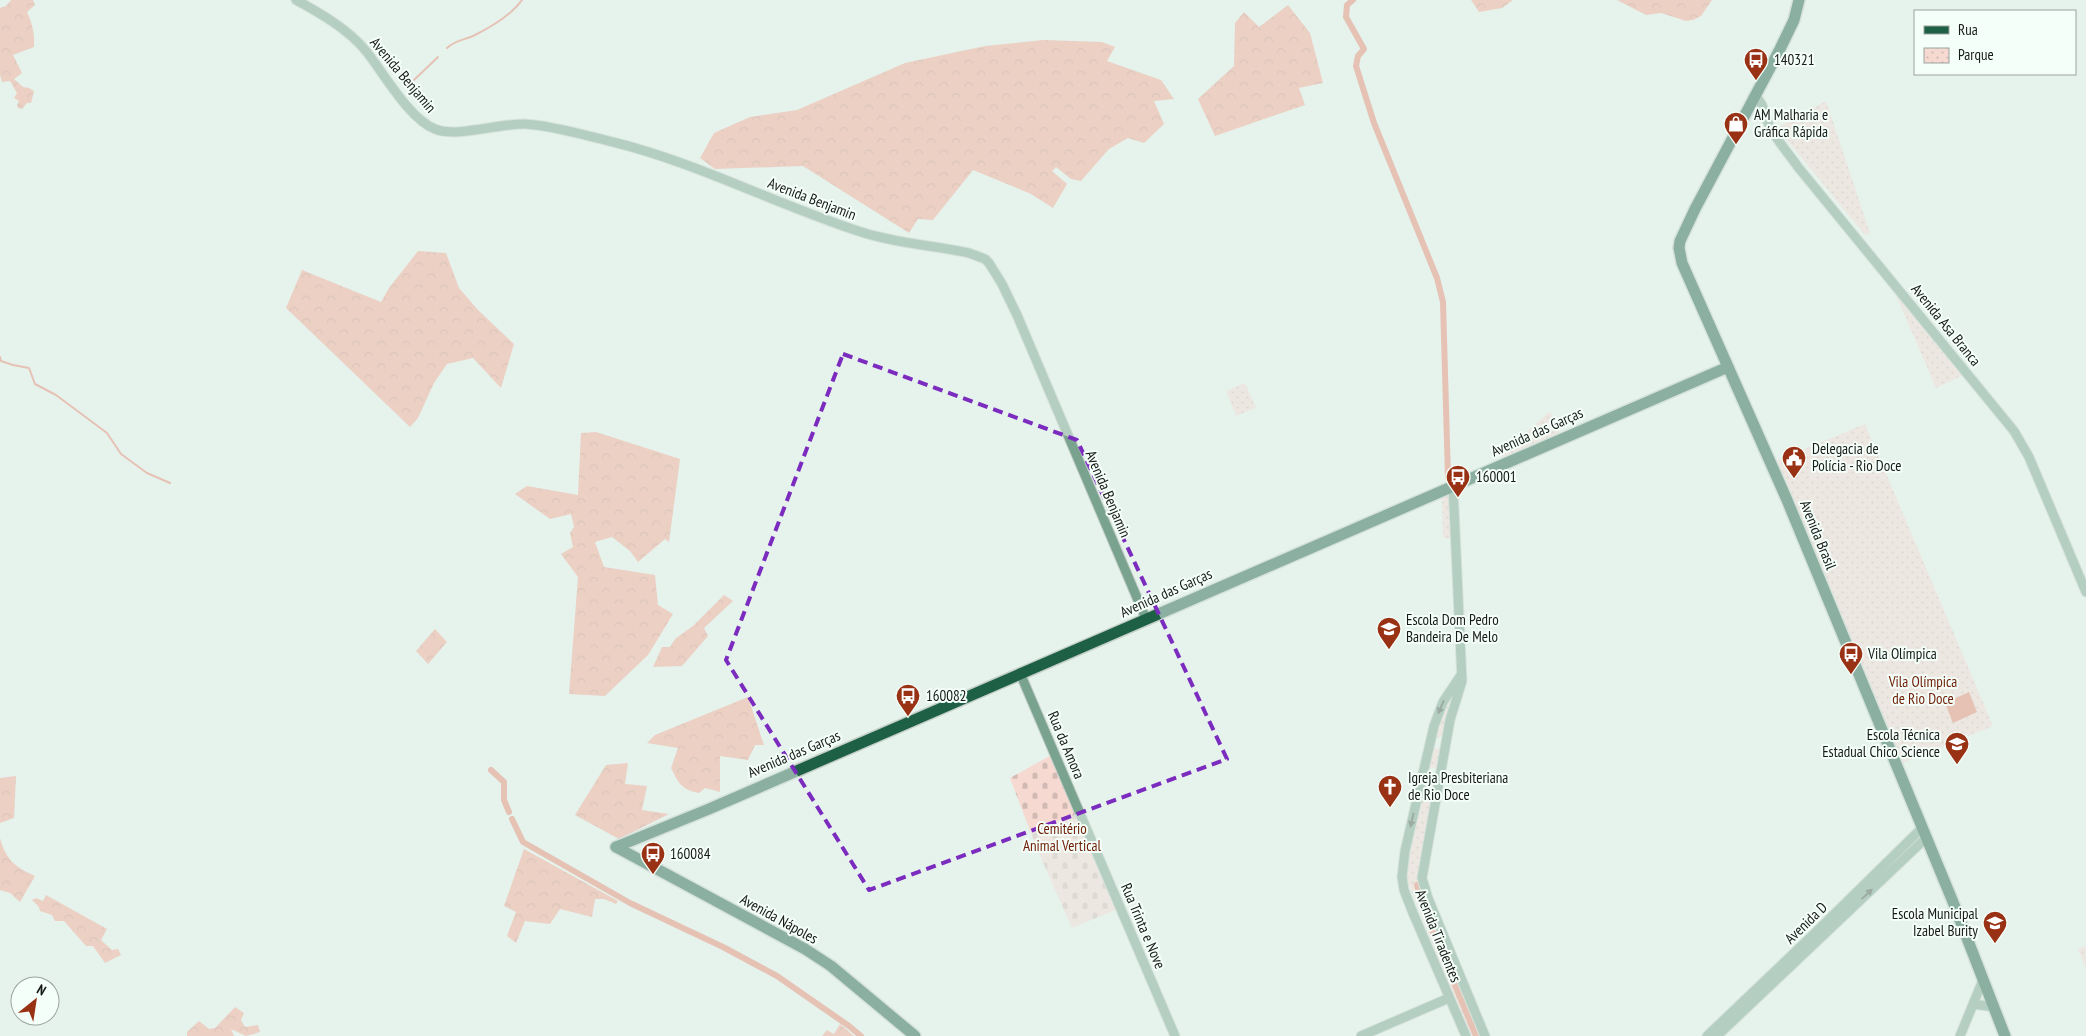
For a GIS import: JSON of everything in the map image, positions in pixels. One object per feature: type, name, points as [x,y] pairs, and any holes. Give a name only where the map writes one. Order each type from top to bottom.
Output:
[{"type":"main road","name":"Avenida Brasil","points":[[1799,0],[1794,20],[1680,241],[1682,263],[1787,500],[2006,1036]]},
{"type":"main road","name":"Avenida das Garças","points":[[616,847],[1728,367]]},
{"type":"main road","name":"Avenida Nápoles","points":[[616,847],[805,949],[831,966],[915,1036]]},
{"type":"street","name":"Avenida Benjamin","points":[[296,0],[326,17],[354,39],[365,50],[416,116],[436,130],[461,131],[524,124],[614,142],[673,159],[859,231],[961,251],[985,259],[995,271],[1017,315],[1146,619]]},
{"type":"street","name":"Avenida Asa Branca","points":[[1755,96],[1762,101],[1768,124],[1775,136],[1798,167],[2014,431],[2029,457],[2086,592]]},
{"type":"street","name":"Avenida Tiradentes","points":[[1453,486],[1462,681],[1451,713],[1422,878],[1428,898],[1485,1036]]},
{"type":"street","name":"Rua da Amora","points":[[1020,673],[1087,827]]},
{"type":"street","name":"Avenida Tiradentes","points":[[1462,673],[1439,709],[1405,851],[1402,877],[1404,890],[1413,913],[1466,1036]]},
{"type":"street","points":[[1451,690],[1453,699],[1451,713]]},
{"type":"street","points":[[1431,738],[1434,745],[1438,747],[1442,747],[1446,742]]},
{"type":"street","name":"Rua Trinta e Nove","points":[[1087,827],[1175,1036]]},
{"type":"street","name":"Avenida D","points":[[1718,1036],[1748,1003],[1924,833]]},
{"type":"street","points":[[1960,1036],[1983,980]]},
{"type":"street","points":[[1361,1036],[1449,998]]},
{"type":"street","name":"Avenida D","points":[[1707,1036],[1748,1003]]},
{"type":"street","points":[[1973,1004],[1994,1007]]},
{"type":"highlighted area","points":[[843,354],[1077,440],[1227,759],[869,890],[726,660]]},
{"type":"green space","points":[[11,0],[33,0],[35,5],[27,12],[33,29],[34,47],[13,55],[22,73],[14,79],[23,87],[34,91],[31,103],[27,103],[22,109],[18,108],[19,101],[14,98],[17,93],[10,81],[2,82],[0,75],[0,8],[6,6]]},
{"type":"green space","points":[[1471,0],[1513,0],[1502,8],[1479,12]]},
{"type":"green space","points":[[1617,0],[1712,0],[1701,16],[1686,21],[1661,13],[1646,15]]},
{"type":"green space","points":[[1288,5],[1310,33],[1323,83],[1299,88],[1305,105],[1215,136],[1198,99],[1234,66],[1235,23],[1244,12],[1259,27]]},
{"type":"green space","points":[[1044,40],[1102,42],[1115,47],[1107,61],[1161,80],[1174,99],[1154,101],[1164,124],[1144,143],[1128,138],[1109,149],[1081,181],[1071,179],[1056,167],[1052,171],[1067,184],[1053,208],[1031,194],[973,170],[933,220],[918,219],[909,233],[803,166],[715,169],[700,158],[714,133],[750,117],[797,110],[905,63],[985,46]]},
{"type":"green space","points":[[1826,101],[1870,233],[1865,235],[1777,128]]},
{"type":"green space","points":[[418,251],[446,253],[459,288],[478,310],[514,344],[501,388],[473,358],[447,364],[434,383],[418,418],[410,427],[286,308],[302,270],[381,302],[389,288]]},
{"type":"green space","points":[[1889,279],[1968,373],[1936,388]]},
{"type":"green space","points":[[1245,383],[1256,408],[1236,416],[1226,391]]},
{"type":"green space","points":[[1550,411],[1559,431],[1558,436],[1502,459],[1501,455]]},
{"type":"green space","name":"Vila Olímpica de Rio Doce","points":[[1865,424],[1993,726],[1898,765],[1771,463]]},
{"type":"green space","points":[[596,432],[680,459],[669,542],[665,539],[638,562],[630,551],[612,537],[595,542],[604,567],[655,575],[658,605],[673,614],[648,655],[605,696],[569,694],[578,577],[561,554],[573,547],[570,533],[574,527],[571,514],[550,519],[515,494],[527,486],[578,495],[581,433]]},
{"type":"green space","points":[[1446,493],[1451,500],[1452,538],[1444,538],[1443,535],[1442,498],[1443,494]]},
{"type":"green space","points":[[724,595],[733,601],[704,628],[708,636],[682,666],[653,667],[662,647],[670,647],[675,639],[693,626]]},
{"type":"green space","points":[[435,629],[447,642],[428,664],[416,651]]},
{"type":"green space","points":[[1451,693],[1443,735],[1438,738],[1435,736],[1441,705]]},
{"type":"green space","points":[[748,697],[764,745],[755,745],[748,760],[720,756],[720,792],[705,788],[699,793],[688,790],[678,781],[671,768],[678,748],[647,743],[655,735]]},
{"type":"green space","points":[[1434,747],[1441,751],[1437,769],[1426,766]]},
{"type":"green space","name":"Cemitério Animal Vertical","points":[[1055,753],[1120,908],[1072,928],[1037,849],[1010,778]]},
{"type":"green space","points":[[628,763],[625,784],[647,786],[642,810],[669,814],[619,839],[575,815],[606,765]]},
{"type":"green space","points":[[1436,775],[1421,857],[1421,882],[1484,1036],[1470,1036],[1409,885],[1404,863],[1422,782]]},
{"type":"green space","points":[[16,776],[14,818],[0,823],[0,778]]},
{"type":"green space","points":[[0,838],[5,852],[12,862],[35,876],[20,902],[10,893],[0,890]]},
{"type":"green space","points":[[524,849],[618,901],[616,904],[604,899],[595,899],[592,917],[560,909],[550,924],[525,921],[516,943],[507,936],[516,912],[504,906]]},
{"type":"green space","points":[[46,895],[107,929],[101,940],[112,950],[118,949],[121,955],[105,963],[93,946],[86,946],[64,921],[55,921],[52,915],[40,911],[39,907],[32,900],[36,898],[43,901]]},
{"type":"green space","points":[[2086,946],[2086,969],[2078,949]]},
{"type":"green space","points":[[235,1007],[244,1013],[241,1020],[245,1027],[258,1025],[260,1032],[246,1036],[231,1029],[234,1036],[187,1036],[187,1032],[199,1021],[209,1029],[215,1028]]},
{"type":"green space","points":[[840,1024],[854,1036],[822,1036],[827,1030],[834,1034]]},
{"type":"shaded area","points":[[1969,692],[1977,712],[1953,723],[1945,703]]},
{"type":"waterway","points":[[447,48],[453,43],[475,35],[494,24],[513,10],[522,0]]},
{"type":"waterway","points":[[1353,0],[1347,5],[1346,17],[1364,49],[1358,56],[1356,66],[1374,123],[1437,278],[1443,302],[1448,478]]},
{"type":"waterway","points":[[414,80],[438,57]]},
{"type":"waterway","points":[[0,357],[1,361],[29,368],[35,384],[56,395],[107,433],[121,454],[147,473],[170,483]]},
{"type":"waterway","points":[[491,770],[504,782],[504,800],[509,812]]},
{"type":"waterway","points":[[512,819],[523,842],[630,903],[723,947],[777,976],[861,1036]]},
{"type":"waterway","points":[[1417,885],[1424,910],[1476,1036]]},
{"type":"place","name":"140321","points":[[1756,81]]},
{"type":"place","name":"AM Malharia e Gráfica Rápida","points":[[1736,145]]},
{"type":"place","name":"Delegacia de Polícia - Rio Doce","points":[[1794,479]]},
{"type":"place","name":"160001","points":[[1458,498]]},
{"type":"place","name":"Escola Dom Pedro Bandeira De Melo","points":[[1389,650]]},
{"type":"place","name":"Vila Olímpica","points":[[1851,675]]},
{"type":"place","name":"160082","points":[[908,717]]},
{"type":"place","name":"Escola Técnica Estadual Chico Science","points":[[1957,765]]},
{"type":"place","name":"Igreja Presbiteriana de Rio Doce","points":[[1390,808]]},
{"type":"place","name":"160084","points":[[653,875]]},
{"type":"place","name":"Escola Municipal Izabel Burity","points":[[1995,944]]}]
